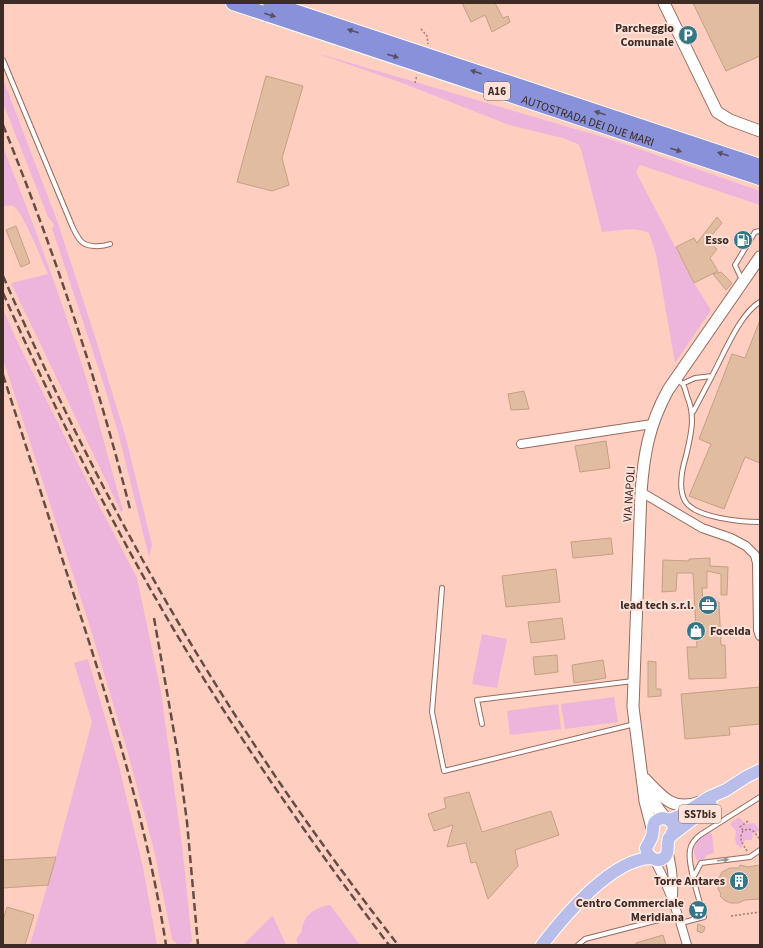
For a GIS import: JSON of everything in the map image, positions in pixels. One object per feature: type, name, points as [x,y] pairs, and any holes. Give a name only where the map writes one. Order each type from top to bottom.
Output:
[{"type":"highway","name":"AUTOSTRADA DEI DUE MARI","points":[[233,3],[760,178]]},
{"type":"highway","name":"AUTOSTRADA DEI DUE MARI","points":[[270,3],[760,166]]},
{"type":"main road","points":[[664,3],[717,112],[730,120],[760,131]]},
{"type":"main road","name":"VIA NAPOLI","points":[[652,828],[645,801],[633,707],[641,492],[644,462],[652,424],[659,406],[680,381],[760,257]]},
{"type":"main road","name":"VIA NAPOLI","points":[[641,766],[653,802],[661,814],[667,819]]},
{"type":"main road","name":"SS7bis","points":[[667,819],[682,816],[708,798],[726,790],[760,770]]},
{"type":"main road","points":[[645,779],[662,798],[674,804],[682,806],[692,805],[708,798]]},
{"type":"main road","name":"SS7bis","points":[[672,834],[711,805],[726,790]]},
{"type":"main road","points":[[621,868],[644,858],[652,859],[661,859],[664,858],[668,849],[668,841],[673,832],[673,825],[667,819],[658,819],[653,824],[652,837],[646,848],[652,859]]},
{"type":"main road","points":[[542,945],[577,903],[621,868],[631,856],[650,842]]},
{"type":"street","points":[[521,444],[652,424]]},
{"type":"street","points":[[641,492],[702,528],[731,538],[746,546],[755,555],[757,563],[758,630],[760,636]]},
{"type":"street","points":[[668,849],[674,884],[672,897]]},
{"type":"street","points":[[652,859],[672,897],[682,923],[687,945]]},
{"type":"lane","points":[[3,60],[73,228],[81,241],[92,246],[104,246],[110,244]]},
{"type":"lane","points":[[743,282],[735,265],[755,232],[760,231]]},
{"type":"lane","points":[[760,302],[753,306],[744,317],[693,412],[692,427],[682,477],[683,496],[686,502],[694,509],[712,516],[738,522],[760,522]]},
{"type":"lane","points":[[693,412],[680,381],[712,376]]},
{"type":"lane","points":[[442,588],[432,712],[444,771],[635,724]]},
{"type":"lane","points":[[482,724],[477,700],[634,681]]},
{"type":"lane","points":[[682,923],[704,918],[689,854],[694,840],[700,834],[760,797]]},
{"type":"lane","points":[[693,876],[701,863],[750,857],[760,850]]},
{"type":"lane","points":[[578,945],[585,939],[679,915]]},
{"type":"path","points":[[421,29],[427,36],[428,44]]},
{"type":"path","points":[[415,83],[418,74]]},
{"type":"path","points":[[743,831],[740,827],[748,821]]},
{"type":"path","points":[[750,857],[740,837],[743,831],[749,829],[752,830],[760,840]]},
{"type":"path","points":[[731,916],[760,912]]},
{"type":"shaded area","points":[[313,52],[616,141],[760,191],[760,205],[640,165],[636,172],[694,283],[711,310],[675,363],[656,254],[649,233],[631,229],[602,232],[581,149],[578,144],[563,138],[509,125],[405,84]]},
{"type":"shaded area","points":[[3,79],[58,223],[97,343],[126,438],[152,545],[149,557],[119,436],[104,385],[52,228],[54,227],[53,223],[48,217],[3,103]]},
{"type":"shaded area","points":[[3,147],[40,243],[74,342],[95,408],[123,510],[121,512],[11,283],[48,274],[22,216],[13,206],[3,206]]},
{"type":"shaded area","points":[[3,309],[17,341],[137,578],[161,692],[182,845],[192,941],[187,945],[178,945],[172,939],[154,850],[127,750],[90,627],[3,359]]},
{"type":"shaded area","points":[[482,634],[507,639],[497,688],[472,684]]},
{"type":"shaded area","points":[[88,659],[118,762],[143,867],[157,945],[30,945],[56,856],[92,722],[74,663]]},
{"type":"shaded area","points":[[614,697],[618,722],[565,729],[561,704]]},
{"type":"shaded area","points":[[558,704],[561,729],[510,735],[507,711]]},
{"type":"shaded area","points":[[739,817],[745,824],[754,823],[760,830],[752,834],[753,837],[751,840],[745,840],[741,848],[736,844],[736,831],[730,824]]},
{"type":"shaded area","points":[[710,833],[712,834],[714,853],[707,855],[702,861],[697,860],[694,852],[696,844],[702,837]]},
{"type":"shaded area","points":[[330,905],[360,945],[298,945],[296,939],[301,932],[308,915],[318,908]]},
{"type":"shaded area","points":[[272,916],[286,945],[243,945]]},
{"type":"building","points":[[462,3],[495,3],[503,18],[508,16],[510,22],[492,32],[485,15],[471,22]]},
{"type":"building","points":[[693,3],[760,3],[760,56],[726,71]]},
{"type":"building","points":[[266,76],[303,86],[282,158],[289,185],[272,191],[237,182]]},
{"type":"building","points":[[717,217],[722,223],[707,241],[717,249],[710,258],[718,271],[694,283],[676,247],[694,238],[697,243]]},
{"type":"building","points":[[16,226],[30,263],[21,267],[6,230]]},
{"type":"building","points":[[721,272],[732,283],[726,290],[713,274]]},
{"type":"building","points":[[760,320],[760,463],[745,457],[724,509],[689,496],[711,444],[699,439],[732,354],[745,358]]},
{"type":"building","points":[[524,391],[529,409],[511,410],[508,394]]},
{"type":"building","points":[[606,441],[610,468],[580,472],[575,446]]},
{"type":"building","points":[[611,538],[613,554],[573,558],[571,542]]},
{"type":"building","points":[[710,558],[710,566],[728,567],[727,595],[721,595],[721,574],[707,571],[707,588],[702,588],[703,603],[719,602],[721,645],[725,645],[726,678],[689,679],[687,647],[697,647],[693,573],[677,573],[676,591],[662,592],[663,560],[689,561],[689,559]]},
{"type":"building","points":[[556,569],[560,602],[506,607],[502,576]]},
{"type":"building","points":[[562,618],[565,639],[531,643],[528,622]]},
{"type":"building","points":[[557,655],[558,672],[535,675],[533,657]]},
{"type":"building","points":[[603,660],[606,678],[574,683],[572,665]]},
{"type":"building","points":[[648,661],[656,662],[656,689],[661,689],[661,696],[648,697]]},
{"type":"building","points":[[760,687],[760,724],[729,727],[730,735],[685,739],[681,694]]},
{"type":"building","points":[[469,792],[482,832],[551,811],[559,835],[515,850],[518,866],[488,899],[476,862],[471,863],[466,843],[447,847],[453,825],[434,831],[428,814],[446,808],[444,798]]},
{"type":"building","points":[[56,857],[48,885],[3,888],[3,860]]},
{"type":"building","name":"Torre Antares","points":[[740,865],[748,867],[760,865],[760,899],[730,903],[720,896],[721,894],[718,889],[718,884],[722,872],[730,868],[739,868]]},
{"type":"building","points":[[7,907],[34,915],[25,945],[3,945],[3,920]]},
{"type":"building","points":[[698,924],[705,927],[702,933],[697,931]]},
{"type":"building","points":[[663,935],[666,945],[636,945],[636,943]]},
{"type":"railway","points":[[3,125],[57,267],[89,363],[130,509]]},
{"type":"railway","points":[[3,276],[87,454],[148,570],[181,627],[215,683],[285,791],[340,869],[398,945]]},
{"type":"railway","points":[[3,293],[42,379],[105,506],[174,630],[250,751],[304,830],[389,945]]},
{"type":"railway","points":[[3,375],[120,742],[151,863],[166,945]]},
{"type":"railway","points":[[154,618],[178,755],[187,822],[198,945]]},
{"type":"place","name":"Parcheggio Comunale","points":[[688,35]]},
{"type":"place","name":"Esso","points":[[743,240]]},
{"type":"place","name":"lead tech s.r.l.","points":[[708,605]]},
{"type":"place","name":"Focelda","points":[[696,631]]},
{"type":"place","name":"Torre Antares","points":[[739,881]]},
{"type":"place","name":"Centro Commerciale Meridiana","points":[[698,910]]}]
